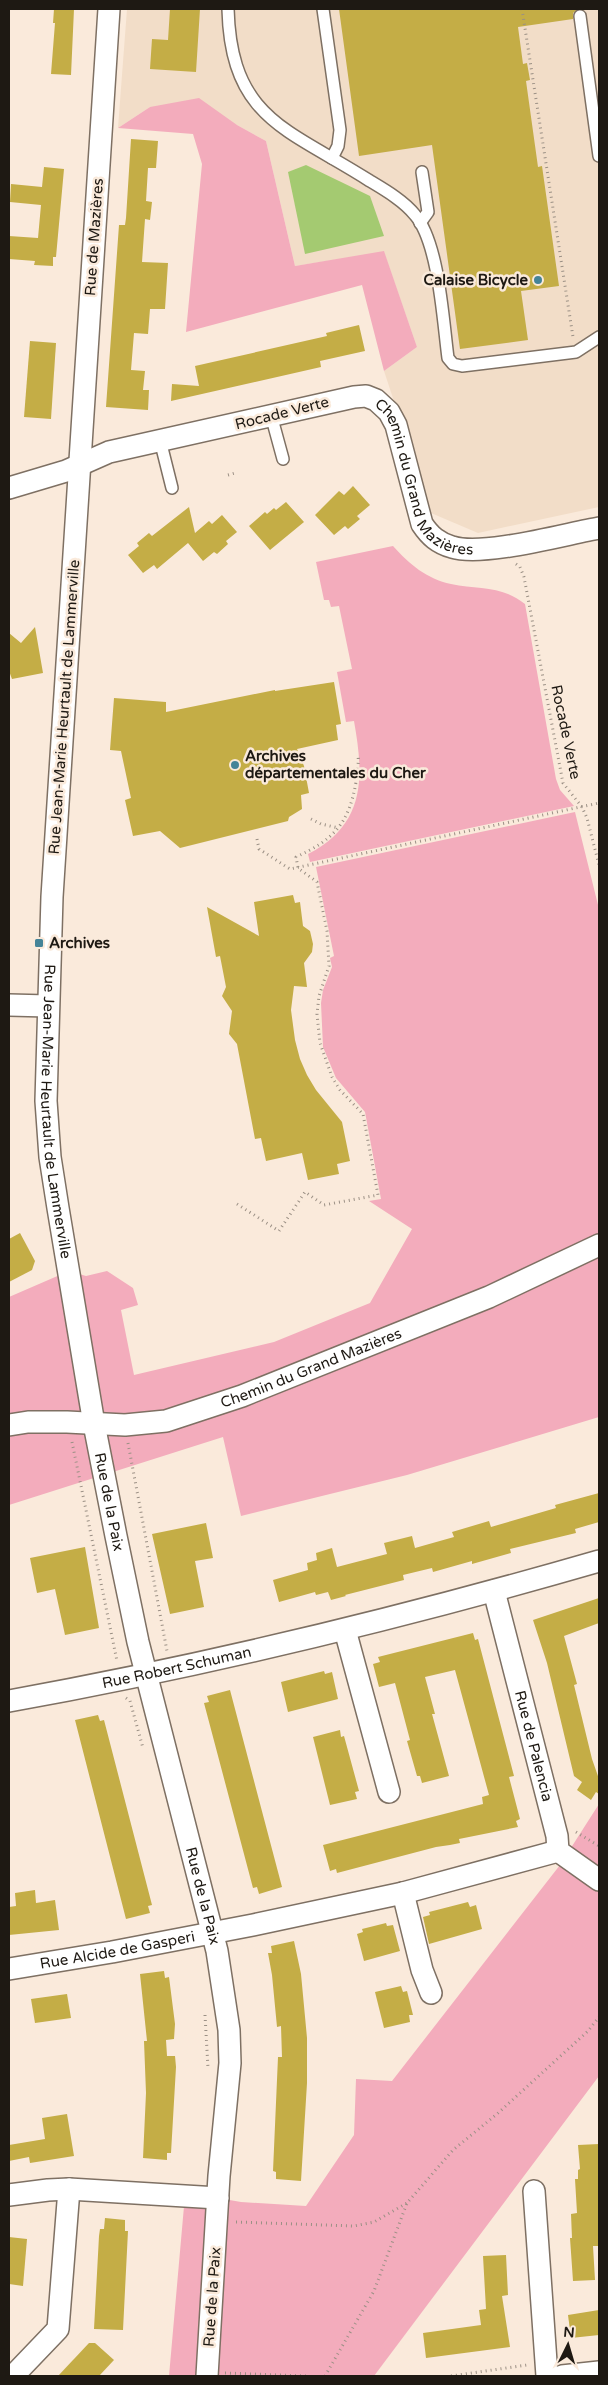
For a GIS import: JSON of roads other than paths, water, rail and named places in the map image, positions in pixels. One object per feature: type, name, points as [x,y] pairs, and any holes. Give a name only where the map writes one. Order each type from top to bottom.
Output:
[{"type":"street","name":"Rue de Mazières","points":[[80,466],[109,9]]},
{"type":"street","name":"Chemin du Grand Mazières","points":[[9,488],[80,466],[109,452],[271,414],[366,396],[376,400],[388,412],[396,424],[422,524],[435,539],[454,548],[480,550],[599,528]]},
{"type":"street","name":"Rue Jean-Marie Heurtault de Lammerville","points":[[80,466],[61,743],[48,1006],[46,1101],[50,1157],[94,1424]]},
{"type":"street","points":[[9,997],[11,1000],[9,1006],[48,1006]]},
{"type":"street","name":"Chemin du Grand Mazières","points":[[9,1425],[28,1422],[67,1422],[131,1425],[166,1420],[242,1396],[489,1297],[599,1245]]},
{"type":"street","name":"Rue de la Paix","points":[[94,1424],[146,1674],[212,1932],[224,1992],[229,2030],[230,2063],[218,2198],[216,2375]]},
{"type":"street","name":"Rue Robert Schuman","points":[[9,1701],[121,1681],[345,1630],[494,1591],[599,1560]]},
{"type":"street","name":"Rue de Palencia","points":[[494,1591],[557,1836],[558,1851]]},
{"type":"street","points":[[345,1630],[389,1792]]},
{"type":"street","points":[[558,1851],[599,1880]]},
{"type":"street","name":"Rue Alcide de Gasperi","points":[[9,1969],[112,1952],[403,1893],[558,1851]]},
{"type":"street","points":[[403,1893],[422,1970],[431,1992]]},
{"type":"street","points":[[9,2195],[48,2190],[69,2190],[218,2198]]},
{"type":"street","points":[[13,2376],[58,2330],[69,2190]]},
{"type":"street","points":[[534,2191],[547,2376]]},
{"type":"street","points":[[562,2376],[599,2372]]},
{"type":"lane","points":[[228,9],[232,55],[242,83],[256,104],[276,124],[391,194],[415,215],[429,241],[448,358],[453,364],[462,366],[576,352],[599,337]]},
{"type":"lane","points":[[323,9],[340,130],[338,146],[332,158]]},
{"type":"lane","points":[[580,16],[599,156]]},
{"type":"lane","points":[[420,223],[428,212],[422,172]]},
{"type":"lane","points":[[271,414],[283,459]]},
{"type":"lane","points":[[160,440],[172,488]]},
{"type":"place","name":"Calaise Bicycle","points":[[538,280]]},
{"type":"place","name":"Archives départementales du Cher","points":[[235,765]]},
{"type":"place","name":"Archives","points":[[39,943]]}]
